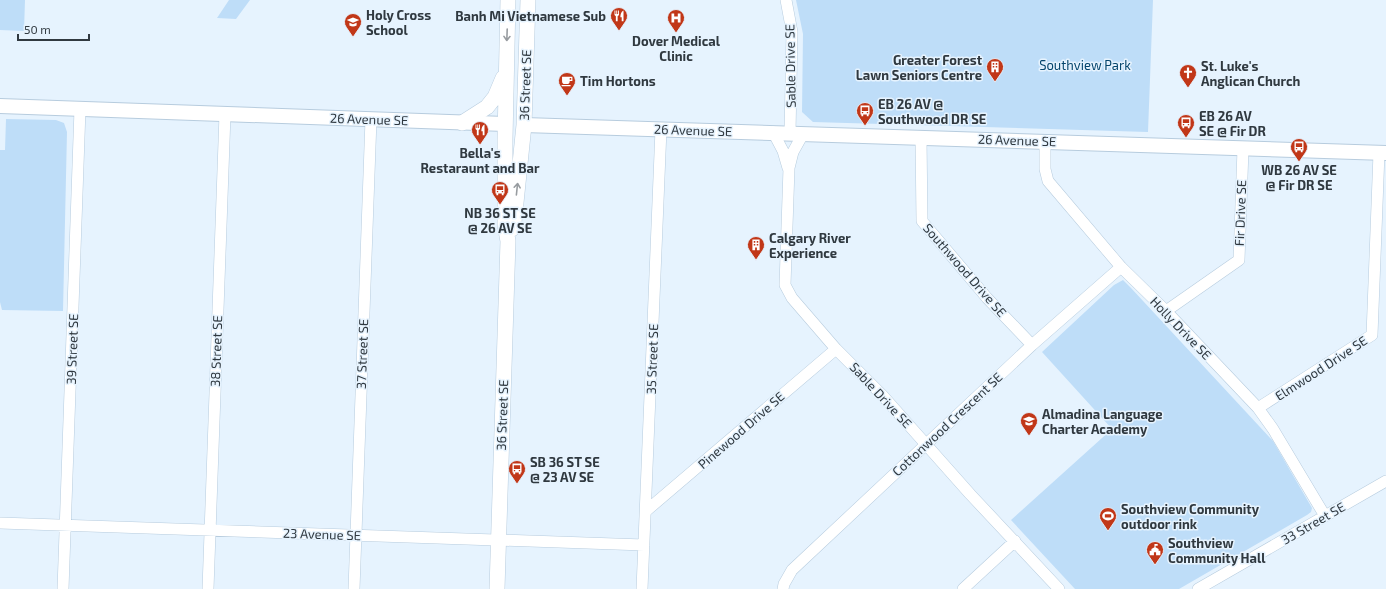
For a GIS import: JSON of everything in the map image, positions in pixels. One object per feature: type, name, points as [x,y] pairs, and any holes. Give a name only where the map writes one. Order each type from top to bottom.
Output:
[{"type":"main road","name":"36 Street SE","points":[[496,589],[508,241],[505,226],[505,124],[508,0]]},
{"type":"main road","name":"36 Street SE","points":[[508,241],[514,222],[524,125],[528,0]]},
{"type":"main road","points":[[462,123],[487,107],[495,97],[506,70]]},
{"type":"street","name":"Sable Drive SE","points":[[786,0],[792,32],[797,134],[789,168],[785,285],[792,298],[836,348],[883,396],[970,494],[1060,589]]},
{"type":"street","name":"26 Avenue SE","points":[[0,106],[462,123],[1382,153]]},
{"type":"street","name":"39 Street SE","points":[[63,589],[80,109]]},
{"type":"street","name":"38 Street SE","points":[[208,589],[225,114]]},
{"type":"street","name":"37 Street SE","points":[[354,589],[371,119]]},
{"type":"street","name":"35 Street SE","points":[[642,589],[662,129]]},
{"type":"street","name":"Sable Drive SE","points":[[773,132],[784,151],[789,168]]},
{"type":"street","name":"Southwood Drive SE","points":[[921,137],[922,221],[987,298],[1032,345]]},
{"type":"street","name":"Holly Drive SE","points":[[1045,141],[1045,169],[1048,181],[1121,267],[1166,311],[1258,408],[1273,429],[1325,516]]},
{"type":"street","name":"Fir Drive SE","points":[[1166,311],[1239,260],[1242,149]]},
{"type":"street","name":"Elmwood Drive SE","points":[[1258,408],[1372,335],[1382,153]]},
{"type":"street","name":"Cottonwood Crescent SE","points":[[783,589],[784,584],[792,570],[1032,345],[1121,267]]},
{"type":"street","name":"Pinewood Drive SE","points":[[646,511],[836,348]]},
{"type":"street","name":"33 Street SE","points":[[1198,589],[1386,481]]},
{"type":"street","name":"23 Avenue SE","points":[[0,523],[644,545]]},
{"type":"street","points":[[963,589],[1016,541]]},
{"type":"green space","points":[[0,0],[25,0],[24,31],[0,30]]},
{"type":"green space","points":[[229,0],[250,0],[236,19],[217,18]]},
{"type":"green space","name":"Southview Park","points":[[796,0],[1153,0],[1148,132],[813,122],[802,112],[803,34]]},
{"type":"green space","points":[[6,119],[56,120],[64,123],[67,132],[63,311],[2,310],[0,302],[0,150],[5,150]]},
{"type":"green space","points":[[1123,280],[1273,441],[1312,508],[1311,512],[1307,515],[1179,589],[1075,589],[1011,520],[1112,429],[1042,352],[1114,285]]},
{"type":"place","name":"Banh Mi Vietnamese Sub","points":[[619,31]]},
{"type":"place","name":"Dover Medical Clinic","points":[[676,33]]},
{"type":"place","name":"Holy Cross School","points":[[353,37]]},
{"type":"place","name":"Greater Forest Lawn Seniors Centre","points":[[995,82]]},
{"type":"place","name":"St. Luke's Anglican Church","points":[[1188,88]]},
{"type":"place","name":"Tim Hortons","points":[[567,96]]},
{"type":"place","name":"EB 26 AV @ Southwood DR SE","points":[[865,126]]},
{"type":"place","name":"EB 26 AV SE @ Fir DR","points":[[1186,138]]},
{"type":"place","name":"Bella's Restaraunt and Bar","points":[[480,145]]},
{"type":"place","name":"WB 26 AV SE @ Fir DR SE","points":[[1299,162]]},
{"type":"place","name":"NB 36 ST SE @ 26 AV SE","points":[[500,205]]},
{"type":"place","name":"Calgary River Experience","points":[[756,260]]},
{"type":"place","name":"Almadina Language Charter Academy","points":[[1029,436]]},
{"type":"place","name":"SB 36 ST SE @ 23 AV SE","points":[[517,484]]},
{"type":"place","name":"Southview Community outdoor rink","points":[[1108,531]]},
{"type":"place","name":"Southview Community Hall","points":[[1155,565]]}]
